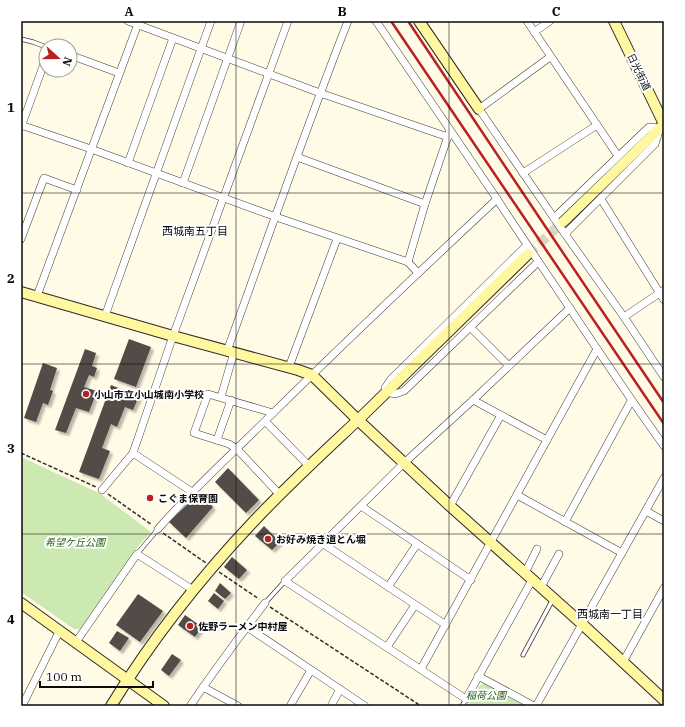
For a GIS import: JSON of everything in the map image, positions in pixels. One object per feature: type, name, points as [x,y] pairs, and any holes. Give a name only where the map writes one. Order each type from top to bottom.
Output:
[{"type":"street","points":[[128,21],[138,23],[201,49],[320,93],[449,133]]},
{"type":"street","points":[[105,316],[211,21]]},
{"type":"street","points":[[182,182],[241,21]]},
{"type":"street","points":[[102,490],[133,453],[173,336],[288,21]]},
{"type":"street","points":[[221,397],[231,351],[276,217],[320,93],[348,21]]},
{"type":"street","points":[[376,21],[449,133],[497,199],[528,250],[570,308],[631,401],[664,446]]},
{"type":"street","points":[[419,21],[479,109],[558,220],[565,234],[624,317],[664,377]]},
{"type":"street","points":[[527,21],[618,156]]},
{"type":"street","points":[[534,32],[550,21]]},
{"type":"street","name":"日光街道","points":[[614,21],[663,125]]},
{"type":"street","points":[[37,296],[138,23]]},
{"type":"street","points":[[128,163],[173,38]]},
{"type":"street","points":[[479,109],[550,57]]},
{"type":"street","points":[[78,58],[119,73]]},
{"type":"street","points":[[39,78],[21,126],[91,149],[337,239],[408,262],[418,273]]},
{"type":"street","points":[[524,173],[597,125]]},
{"type":"street","points":[[558,220],[618,156],[650,127],[663,125]]},
{"type":"street","points":[[565,234],[655,144],[663,125]]},
{"type":"street","points":[[558,220],[663,125]]},
{"type":"street","points":[[408,262],[425,204],[449,133]]},
{"type":"street","points":[[298,157],[425,204]]},
{"type":"street","points":[[21,239],[44,178],[77,190]]},
{"type":"street","points":[[158,529],[192,492],[312,375],[497,199]]},
{"type":"street","points":[[601,199],[662,291],[664,300]]},
{"type":"street","points":[[289,367],[337,239]]},
{"type":"street","points":[[111,706],[127,679],[180,606],[212,567],[255,520],[387,392],[528,250]]},
{"type":"street","points":[[387,392],[395,394],[404,391],[538,262]]},
{"type":"street","points":[[624,317],[662,291]]},
{"type":"street","points":[[21,292],[173,336],[289,367],[312,375],[450,506],[581,623],[664,700]]},
{"type":"street","points":[[537,549],[528,576],[464,703],[421,670],[285,581],[404,463],[570,308]]},
{"type":"street","points":[[470,327],[509,366]]},
{"type":"street","points":[[421,670],[597,349]]},
{"type":"street","points":[[273,413],[208,394],[194,433],[229,444],[237,449],[280,495]]},
{"type":"street","points":[[217,440],[231,400]]},
{"type":"street","points":[[473,400],[547,440]]},
{"type":"street","points":[[565,522],[631,401]]},
{"type":"street","points":[[450,506],[501,415]]},
{"type":"street","points":[[265,421],[309,466]]},
{"type":"street","points":[[133,453],[192,492]]},
{"type":"street","points":[[478,676],[535,706],[664,478]]},
{"type":"street","points":[[517,495],[622,554]]},
{"type":"street","points":[[361,506],[471,580]]},
{"type":"street","points":[[646,511],[664,521]]},
{"type":"street","points":[[322,544],[446,625]]},
{"type":"street","points":[[388,587],[417,544]]},
{"type":"street","points":[[76,642],[137,554],[193,590]]},
{"type":"street","points":[[541,587],[559,554]]},
{"type":"street","points":[[623,662],[664,588]]},
{"type":"street","points":[[21,603],[164,706]]},
{"type":"street","points":[[190,706],[246,627],[266,603]]},
{"type":"street","points":[[387,647],[415,604]]},
{"type":"street","points":[[246,627],[365,706]]},
{"type":"street","points":[[31,706],[22,703],[60,630]]},
{"type":"street","points":[[290,706],[311,670]]},
{"type":"street","points":[[203,687],[238,706]]},
{"type":"street","points":[[331,706],[340,689]]},
{"type":"lane","points":[[21,39],[38,44]]},
{"type":"lane","points":[[137,554],[158,529]]},
{"type":"lane","points":[[266,603],[285,581]]},
{"type":"lane","points":[[523,655],[553,598]]},
{"type":"path","points":[[21,453],[102,490],[212,567],[421,706]]},
{"type":"green space","name":"希望ケ丘公園","points":[[21,457],[99,493],[151,532],[134,551],[80,629],[74,629],[21,592]]},
{"type":"green space","name":"稲荷公園","points":[[486,683],[526,706],[468,706],[480,685]]},
{"type":"building","points":[[129,339],[151,347],[136,387],[114,379]]},
{"type":"building","points":[[85,349],[96,353],[92,366],[97,368],[94,377],[89,375],[84,387],[97,391],[89,412],[76,408],[66,433],[55,430]]},
{"type":"building","points":[[43,363],[57,368],[50,390],[53,391],[48,405],[43,403],[36,422],[24,418]]},
{"type":"building","points":[[111,385],[139,396],[133,410],[125,407],[117,427],[111,424],[102,448],[110,451],[99,479],[79,472]]},
{"type":"building","points":[[228,468],[259,500],[246,513],[215,482]]},
{"type":"building","points":[[199,493],[213,507],[186,538],[169,522]]},
{"type":"building","name":"お好み焼き道とん堀","points":[[264,526],[280,542],[272,550],[255,536]]},
{"type":"building","points":[[232,557],[247,570],[239,579],[224,567]]},
{"type":"building","points":[[220,583],[231,593],[225,599],[215,591]]},
{"type":"building","points":[[214,593],[224,601],[218,609],[208,601]]},
{"type":"building","points":[[138,594],[163,611],[140,642],[116,625]]},
{"type":"building","name":"佐野ラーメン中村屋","points":[[185,615],[202,627],[195,637],[178,625]]},
{"type":"building","points":[[117,631],[129,638],[120,651],[109,643]]},
{"type":"building","points":[[172,654],[181,660],[169,676],[161,670]]},
{"type":"tunnel","points":[[528,254],[563,222]]},
{"type":"railway","points":[[391,21],[664,424]]},
{"type":"railway","points":[[408,21],[664,403]]},
{"type":"place","name":"小山市立小山城南小学校","points":[[86,394]]},
{"type":"place","name":"こぐま保育園","points":[[150,498]]},
{"type":"place","name":"お好み焼き道とん堀","points":[[268,539]]},
{"type":"place","name":"佐野ラーメン中村屋","points":[[190,626]]},
{"type":"district","name":"西城南五丁目","points":[[195,231]]},
{"type":"district","name":"西城南一丁目","points":[[610,614]]}]
